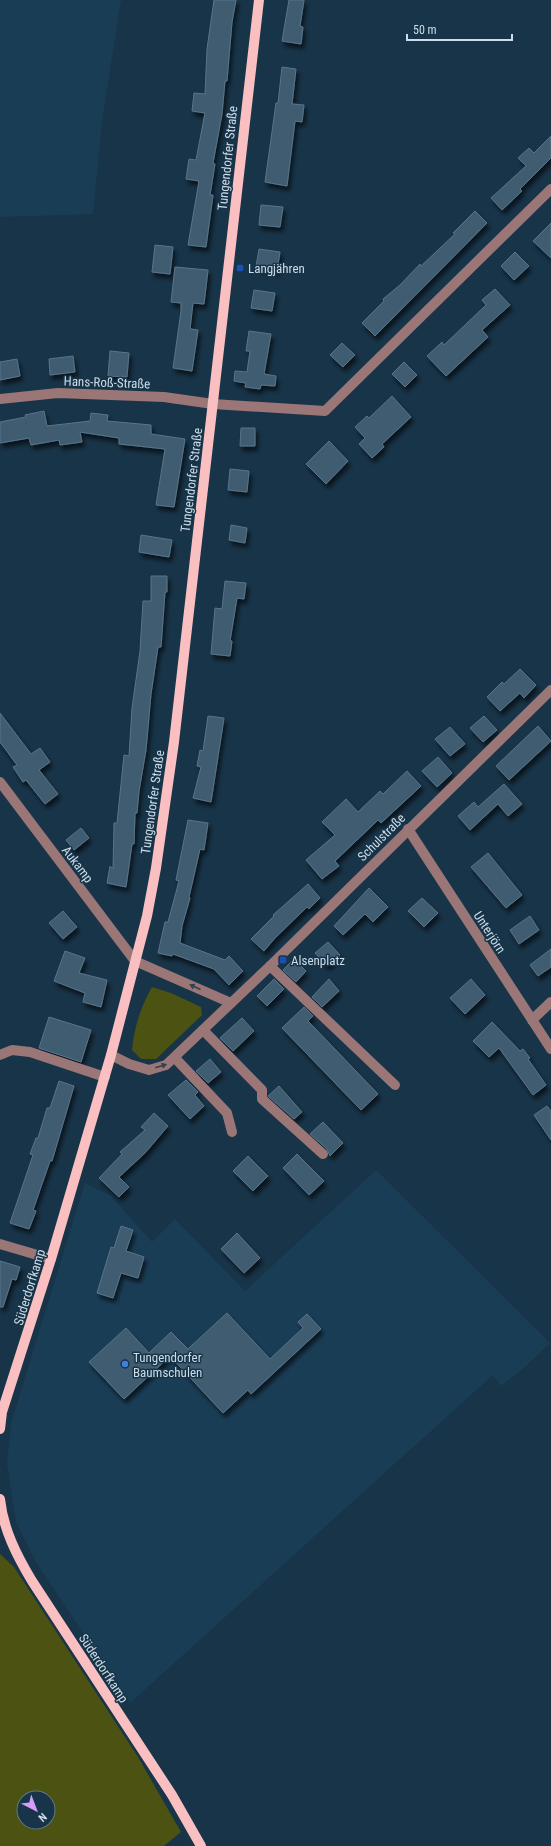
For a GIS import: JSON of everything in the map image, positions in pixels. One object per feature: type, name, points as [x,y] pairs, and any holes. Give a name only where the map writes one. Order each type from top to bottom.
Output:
[{"type":"main road","name":"Tungendorfer Straße","points":[[135,961],[147,916],[166,806],[259,0]]},
{"type":"main road","points":[[105,1077],[135,961]]},
{"type":"main road","name":"Süderdorfkamp","points":[[0,1429],[2,1412],[51,1259],[105,1077]]},
{"type":"main road","name":"Süderdorfkamp","points":[[0,1499],[4,1531],[19,1559],[172,1795],[201,1846]]},
{"type":"street","points":[[213,404],[325,411],[551,189]]},
{"type":"street","name":"Hans-Roß-Straße","points":[[0,399],[58,393],[164,397],[213,404]]},
{"type":"street","name":"Schulstraße","points":[[231,1004],[551,690]]},
{"type":"street","name":"Aukamp","points":[[0,782],[135,961]]},
{"type":"street","name":"Unterjörn","points":[[408,829],[551,1049]]},
{"type":"street","points":[[111,1055],[128,1064],[149,1070],[166,1065],[231,1004],[135,961]]},
{"type":"street","points":[[270,966],[394,1085]]},
{"type":"street","points":[[532,1020],[551,1002]]},
{"type":"street","points":[[204,1030],[262,1090],[262,1099],[323,1154]]},
{"type":"street","points":[[0,1055],[12,1050],[30,1052],[105,1077]]},
{"type":"street","points":[[175,1058],[227,1113],[232,1132]]},
{"type":"street","points":[[0,1244],[51,1259]]},
{"type":"shaded area","points":[[0,0],[121,0],[102,121],[93,214],[0,217]]},
{"type":"shaded area","name":"Tungendorfer Baumschulen","points":[[376,1170],[550,1343],[526,1366],[501,1386],[493,1375],[130,1703],[36,1562],[16,1522],[7,1464],[11,1423],[85,1183],[111,1196],[152,1242],[175,1219],[245,1291]]},
{"type":"green space","points":[[152,987],[171,993],[201,1007],[202,1015],[156,1059],[141,1059],[132,1050],[133,1042],[141,1009]]},
{"type":"green space","points":[[0,1554],[14,1567],[138,1757],[181,1832],[164,1846],[0,1846]]},
{"type":"building","points":[[214,0],[236,0],[232,22],[227,81],[225,81],[222,114],[213,163],[215,164],[210,195],[213,195],[206,247],[188,245],[199,181],[186,179],[189,159],[196,160],[205,113],[192,111],[194,93],[205,94],[207,49]]},
{"type":"building","points":[[289,0],[304,0],[300,26],[303,27],[301,44],[282,41]]},
{"type":"building","points":[[282,67],[296,69],[292,104],[304,105],[302,122],[295,121],[287,186],[265,182],[276,103],[278,103]]},
{"type":"building","points":[[551,136],[551,158],[520,189],[522,191],[502,210],[491,198],[526,166],[518,158],[529,148],[534,153]]},
{"type":"building","points":[[261,205],[283,207],[280,227],[259,225]]},
{"type":"building","points":[[475,211],[487,223],[375,336],[362,323],[384,301],[383,299],[455,234],[453,233]]},
{"type":"building","points":[[551,223],[551,258],[533,241]]},
{"type":"building","points":[[155,245],[173,247],[170,274],[152,272]]},
{"type":"building","points":[[259,249],[280,252],[277,271],[256,267]]},
{"type":"building","points":[[515,252],[529,266],[514,280],[501,266]]},
{"type":"building","points":[[175,267],[208,270],[204,304],[193,303],[190,329],[198,330],[192,371],[173,368],[181,311],[181,303],[171,302]]},
{"type":"building","points":[[495,289],[510,305],[482,330],[488,337],[446,376],[427,356],[442,342],[444,345],[486,305],[482,300]]},
{"type":"building","points":[[254,290],[275,293],[272,311],[251,308]]},
{"type":"building","points":[[249,331],[271,334],[264,374],[276,376],[275,386],[261,385],[260,389],[245,387],[246,383],[234,381],[235,371],[247,372],[250,351],[246,351]]},
{"type":"building","points":[[342,343],[355,355],[343,367],[330,355]]},
{"type":"building","points":[[110,351],[129,353],[127,377],[108,376]]},
{"type":"building","points":[[73,356],[75,372],[50,375],[49,359]]},
{"type":"building","points":[[17,359],[20,376],[0,380],[0,362]]},
{"type":"building","points":[[404,362],[417,375],[405,387],[392,374]]},
{"type":"building","points":[[392,396],[411,417],[382,444],[384,447],[372,458],[359,444],[365,438],[355,427],[367,416],[369,418]]},
{"type":"building","points":[[44,411],[47,426],[90,421],[91,413],[108,415],[107,421],[151,425],[151,434],[185,439],[174,507],[156,505],[165,449],[119,444],[119,438],[80,432],[82,442],[60,445],[59,440],[31,445],[29,438],[0,443],[0,422],[26,417],[25,415]]},
{"type":"building","points":[[241,428],[255,428],[255,446],[240,446]]},
{"type":"building","points":[[329,441],[348,461],[326,484],[306,464]]},
{"type":"building","points":[[230,469],[249,471],[247,492],[228,490]]},
{"type":"building","points":[[231,525],[247,528],[245,543],[229,540]]},
{"type":"building","points":[[141,535],[172,540],[169,557],[139,552]]},
{"type":"building","points":[[151,576],[167,576],[167,592],[165,592],[161,647],[158,647],[151,694],[146,750],[137,813],[135,813],[134,844],[132,844],[126,887],[107,883],[110,866],[113,869],[114,823],[117,823],[124,755],[129,756],[132,708],[140,651],[143,601],[151,601]]},
{"type":"building","points":[[225,581],[246,583],[244,599],[237,598],[230,641],[232,641],[230,656],[211,654],[215,608],[222,609]]},
{"type":"building","points":[[520,669],[536,685],[524,698],[520,693],[500,711],[487,697],[502,682],[504,684]]},
{"type":"building","points":[[0,713],[31,754],[40,748],[50,762],[39,770],[58,794],[45,804],[26,780],[23,782],[13,767],[17,765],[0,742]]},
{"type":"building","points":[[208,716],[224,718],[211,802],[193,798],[201,767],[197,766],[200,750],[203,751]]},
{"type":"building","points":[[484,716],[497,730],[483,742],[470,728]]},
{"type":"building","points":[[538,726],[551,741],[509,780],[496,766]]},
{"type":"building","points":[[450,727],[465,744],[450,756],[435,739]]},
{"type":"building","points":[[438,757],[452,773],[437,787],[422,771]]},
{"type":"building","points":[[407,771],[421,786],[381,823],[378,820],[335,861],[339,866],[322,879],[306,860],[335,835],[322,822],[346,799],[358,812],[380,791],[383,794]]},
{"type":"building","points":[[504,784],[522,804],[508,816],[498,804],[470,830],[458,816],[474,802],[478,807]]},
{"type":"building","points":[[188,820],[208,823],[204,850],[200,849],[190,898],[182,926],[180,943],[225,960],[229,956],[243,971],[229,985],[214,969],[173,954],[172,956],[158,953],[165,922],[168,922],[179,881],[176,880]]},
{"type":"building","points":[[81,828],[89,838],[74,850],[66,840]]},
{"type":"building","points":[[488,853],[522,895],[506,908],[471,867]]},
{"type":"building","points":[[308,884],[320,898],[309,909],[307,907],[275,938],[264,951],[251,939],[274,916],[273,915]]},
{"type":"building","points":[[369,888],[388,907],[373,922],[365,914],[343,935],[334,926]]},
{"type":"building","points":[[422,898],[438,913],[424,927],[408,911]]},
{"type":"building","points":[[63,911],[77,927],[63,939],[49,923]]},
{"type":"building","points":[[530,916],[539,930],[519,944],[510,930]]},
{"type":"building","points":[[328,942],[340,955],[327,966],[315,953]]},
{"type":"building","points":[[551,949],[551,967],[538,976],[530,965]]},
{"type":"building","points":[[65,951],[85,958],[79,973],[107,980],[101,1007],[83,1002],[85,993],[54,981]]},
{"type":"building","points":[[294,959],[306,971],[296,982],[283,970]]},
{"type":"building","points":[[274,979],[284,989],[267,1006],[257,996]]},
{"type":"building","points":[[329,979],[339,991],[322,1007],[312,997]]},
{"type":"building","points":[[471,979],[485,995],[465,1014],[450,998]]},
{"type":"building","points":[[304,1007],[313,1016],[308,1021],[378,1094],[361,1110],[282,1028]]},
{"type":"building","points":[[49,1017],[91,1030],[81,1062],[39,1048]]},
{"type":"building","points":[[242,1018],[254,1031],[233,1051],[220,1038]]},
{"type":"building","points":[[492,1022],[520,1051],[523,1049],[546,1085],[533,1095],[499,1048],[489,1057],[473,1041]]},
{"type":"building","points":[[210,1059],[221,1072],[208,1083],[196,1071]]},
{"type":"building","points":[[186,1080],[198,1092],[195,1095],[204,1106],[190,1119],[168,1095]]},
{"type":"building","points":[[59,1081],[74,1086],[52,1161],[50,1161],[33,1210],[36,1211],[29,1229],[10,1223],[33,1155],[30,1154],[36,1138],[38,1138],[47,1108],[50,1108]]},
{"type":"building","points":[[279,1086],[302,1112],[294,1119],[268,1096]]},
{"type":"building","points":[[547,1106],[551,1111],[551,1140],[534,1115]]},
{"type":"building","points":[[154,1113],[168,1126],[145,1153],[119,1177],[129,1187],[119,1197],[99,1178],[122,1154],[120,1152],[145,1130],[141,1127]]},
{"type":"building","points":[[323,1122],[343,1143],[330,1156],[327,1149],[310,1134]]},
{"type":"building","points":[[297,1154],[324,1181],[309,1195],[283,1168]]},
{"type":"building","points":[[248,1156],[268,1176],[253,1191],[233,1171]]},
{"type":"building","points":[[121,1226],[133,1230],[126,1251],[144,1257],[138,1278],[121,1273],[113,1298],[97,1293],[111,1247],[114,1248]]},
{"type":"building","points":[[237,1233],[260,1258],[244,1273],[221,1249]]},
{"type":"building","points":[[0,1261],[20,1267],[16,1280],[12,1279],[3,1307],[0,1307]]},
{"type":"building","points":[[227,1313],[270,1359],[303,1328],[298,1322],[307,1314],[321,1329],[251,1394],[248,1390],[223,1413],[170,1356],[124,1399],[89,1362],[126,1328],[149,1353],[171,1332],[188,1349]]},
{"type":"place","name":"Langjähren","points":[[240,268]]},
{"type":"place","name":"Alsenplatz","points":[[283,960]]},
{"type":"place","name":"Tungendorfer Baumschulen","points":[[125,1364]]}]
